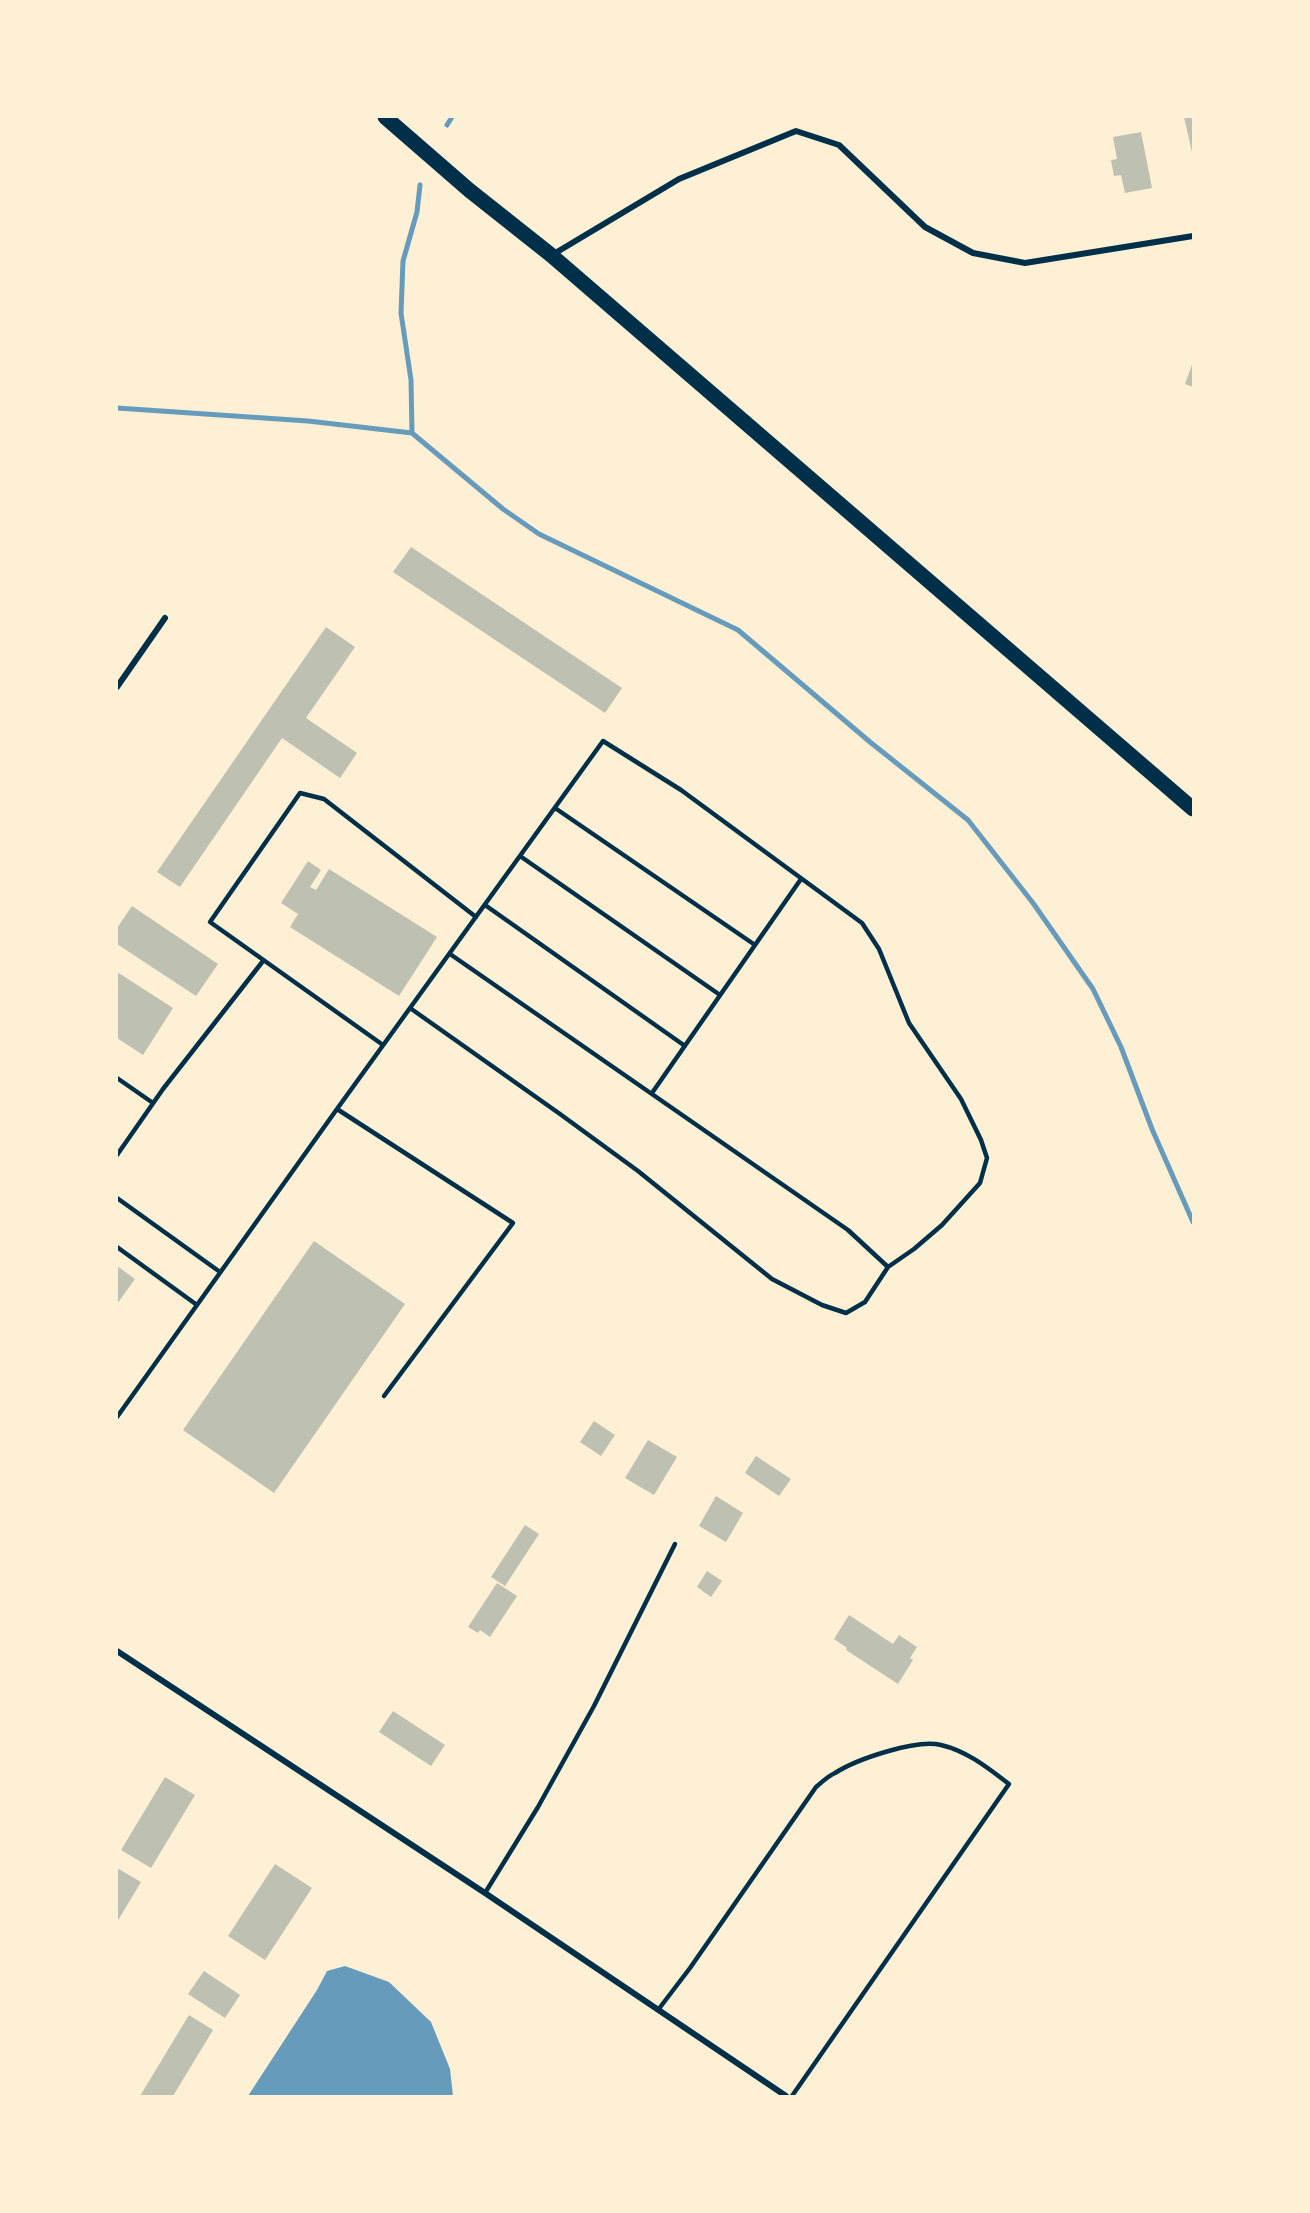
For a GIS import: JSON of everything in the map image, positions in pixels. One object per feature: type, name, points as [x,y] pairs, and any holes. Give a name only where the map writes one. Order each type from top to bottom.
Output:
[{"type":"main road","points":[[385,117],[469,190],[551,255],[1193,809]]},
{"type":"street","points":[[551,255],[680,179],[796,131],[839,145],[925,227],[973,253],[1025,263],[1193,236]]},
{"type":"street","points":[[117,687],[165,618]]},
{"type":"street","points":[[117,1651],[485,1893],[786,2096]]},
{"type":"lane","points":[[117,1417],[383,1045],[603,741],[681,790],[862,923],[879,949],[909,1023],[961,1099],[981,1140],[987,1158],[980,1183],[942,1225],[888,1267],[865,1302],[846,1312],[822,1305],[772,1279],[621,1158],[410,1008]]},
{"type":"lane","points":[[383,1045],[210,922],[300,793],[324,799],[476,917]]},
{"type":"lane","points":[[555,808],[755,945]]},
{"type":"lane","points":[[520,856],[720,995]]},
{"type":"lane","points":[[652,1093],[801,879]]},
{"type":"lane","points":[[485,905],[685,1046]]},
{"type":"lane","points":[[450,954],[848,1230],[888,1267]]},
{"type":"lane","points":[[117,1155],[153,1103],[263,961]]},
{"type":"lane","points":[[117,1078],[153,1103]]},
{"type":"lane","points":[[337,1109],[513,1223],[384,1396]]},
{"type":"lane","points":[[117,1198],[220,1272]]},
{"type":"lane","points":[[117,1247],[197,1305]]},
{"type":"lane","points":[[485,1893],[538,1807],[594,1706],[675,1544]]},
{"type":"lane","points":[[658,2010],[816,1787],[835,1772],[896,1749],[939,1744],[959,1751],[981,1763],[1009,1784],[792,2096]]},
{"type":"water","points":[[345,1966],[389,1982],[431,2022],[450,2069],[453,2096],[248,2096],[327,1971]]},
{"type":"building","points":[[1184,117],[1193,117],[1193,152],[1192,152]]},
{"type":"building","points":[[1141,132],[1152,188],[1125,193],[1121,175],[1114,176],[1111,160],[1117,159],[1113,137]]},
{"type":"building","points":[[1193,362],[1193,387],[1185,384]]},
{"type":"building","points":[[411,547],[622,688],[605,713],[393,572]]},
{"type":"building","points":[[326,627],[355,647],[306,718],[357,753],[340,778],[282,738],[180,887],[157,872]]},
{"type":"building","points":[[308,861],[321,870],[310,887],[316,890],[329,869],[437,937],[399,996],[290,927],[298,914],[281,903]]},
{"type":"building","points":[[132,906],[218,964],[196,996],[117,944],[117,928]]},
{"type":"building","points":[[117,972],[173,1008],[143,1055],[117,1038]]},
{"type":"building","points":[[314,1241],[405,1304],[274,1493],[183,1430]]},
{"type":"building","points":[[117,1266],[135,1279],[117,1304]]},
{"type":"building","points":[[594,1421],[615,1435],[601,1456],[580,1442]]},
{"type":"building","points":[[648,1440],[677,1457],[654,1495],[625,1478]]},
{"type":"building","points":[[756,1456],[791,1479],[779,1496],[745,1473]]},
{"type":"building","points":[[716,1496],[743,1513],[726,1542],[699,1526]]},
{"type":"building","points":[[525,1525],[539,1534],[505,1586],[491,1577]]},
{"type":"building","points":[[707,1571],[722,1581],[711,1597],[697,1587]]},
{"type":"building","points":[[497,1583],[517,1596],[490,1637],[480,1630],[478,1633],[468,1627]]},
{"type":"building","points":[[849,1615],[893,1644],[899,1635],[917,1647],[910,1658],[913,1660],[898,1684],[846,1650],[847,1648],[834,1639]]},
{"type":"building","points":[[393,1711],[445,1745],[431,1766],[379,1732]]},
{"type":"building","points":[[165,1777],[195,1795],[151,1868],[121,1850]]},
{"type":"building","points":[[275,1864],[312,1888],[265,1960],[228,1936]]},
{"type":"building","points":[[117,1868],[141,1882],[117,1922]]},
{"type":"building","points":[[204,1971],[240,1995],[225,2018],[188,1994]]},
{"type":"building","points":[[189,2015],[213,2030],[173,2096],[140,2096]]},
{"type":"waterway","points":[[447,125],[452,117]]},
{"type":"waterway","points":[[420,185],[417,212],[403,261],[401,313],[411,380],[412,433],[503,509],[539,534],[738,630],[870,742],[968,820],[1033,903],[1093,989],[1121,1047],[1152,1129],[1193,1222]]},
{"type":"waterway","points":[[117,408],[308,421],[412,433]]}]
